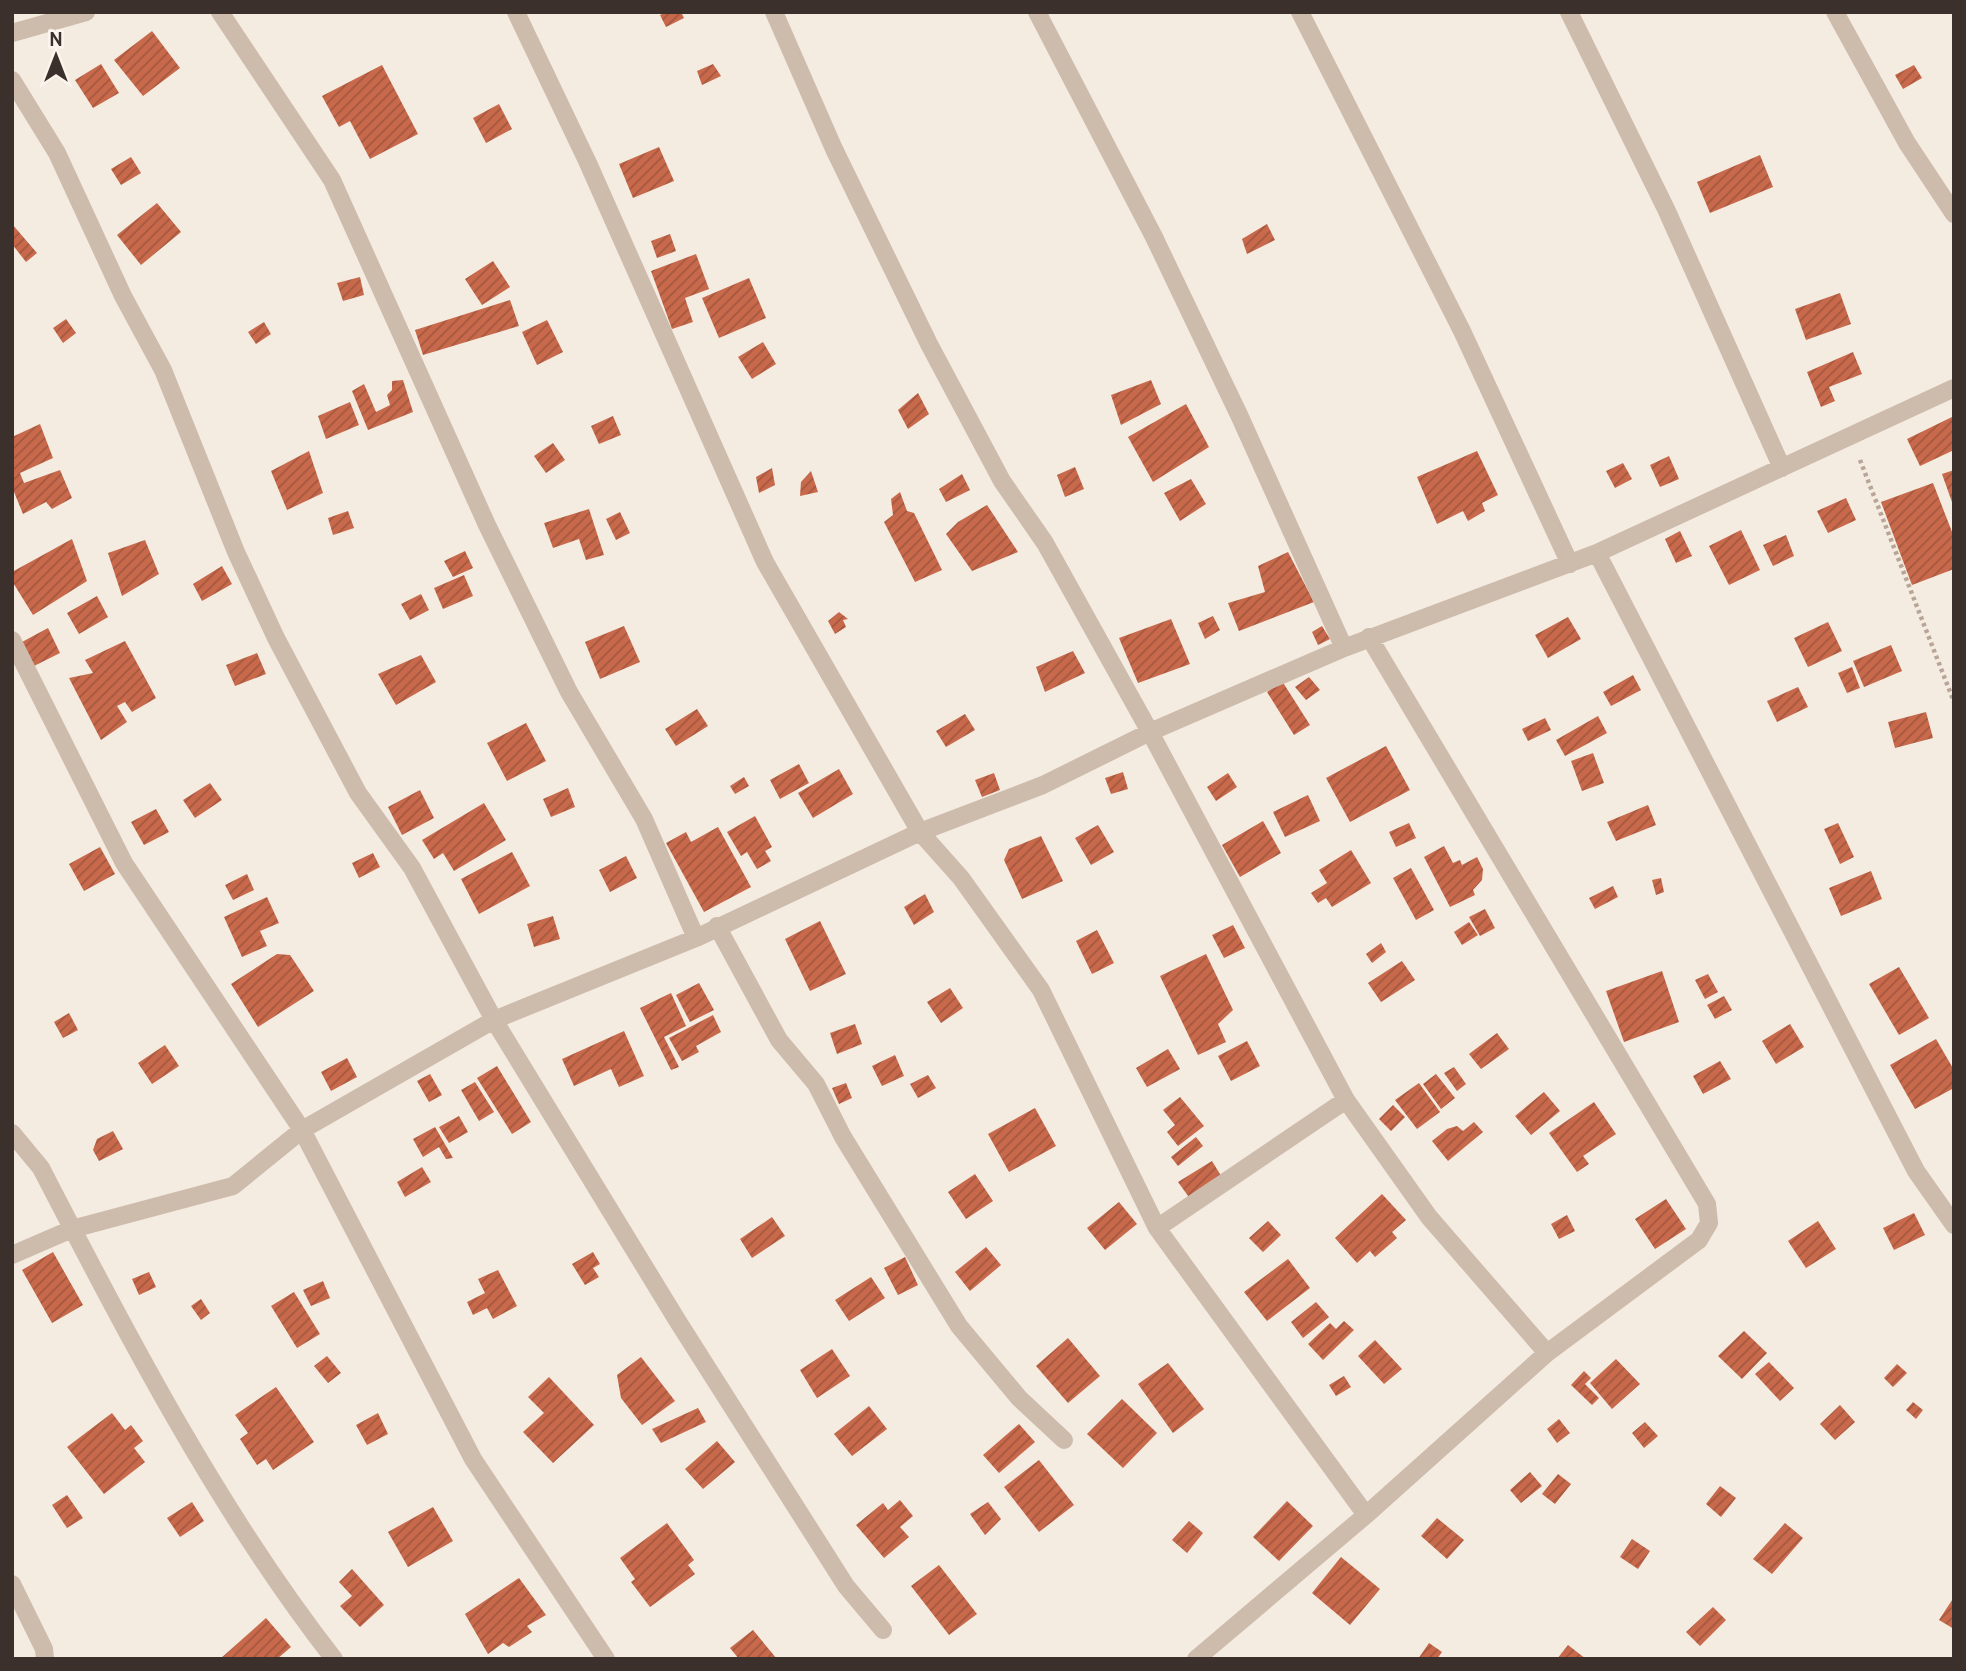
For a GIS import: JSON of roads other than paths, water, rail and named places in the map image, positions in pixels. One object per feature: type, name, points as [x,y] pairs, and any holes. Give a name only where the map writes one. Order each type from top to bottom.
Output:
[{"type":"street","points":[[12,33],[86,12]]},
{"type":"street","points":[[220,12],[332,180],[487,525],[569,692],[644,820],[696,938]]},
{"type":"street","points":[[516,12],[588,163],[765,562],[920,832],[961,878],[1041,990],[1157,1228],[1366,1515]]},
{"type":"street","points":[[774,12],[834,149],[929,344],[1002,481],[1045,543],[1150,732],[1346,1100],[1429,1217],[1547,1353]]},
{"type":"street","points":[[1037,12],[1154,237],[1240,416],[1344,648]]},
{"type":"street","points":[[1300,12],[1462,331],[1570,564]]},
{"type":"street","points":[[1569,12],[1666,209],[1782,468]]},
{"type":"street","points":[[1835,12],[1907,144],[1954,214]]},
{"type":"street","points":[[12,79],[57,153],[123,296],[163,370],[236,552],[275,638],[358,793],[412,868],[494,1020],[677,1320],[846,1586],[883,1630]]},
{"type":"street","points":[[12,1255],[72,1229],[233,1186],[302,1130],[494,1020],[696,938],[920,832],[1043,785],[1150,732],[1369,637],[1597,553],[1954,388]]},
{"type":"street","points":[[1597,553],[1916,1171],[1954,1225]]},
{"type":"street","points":[[1196,1659],[1366,1515],[1547,1353],[1699,1240],[1709,1223],[1707,1204],[1369,637]]},
{"type":"street","points":[[12,640],[124,863],[302,1130],[473,1459],[606,1659]]},
{"type":"street","points":[[717,926],[779,1040],[816,1084],[843,1137],[959,1326],[1020,1398],[1064,1440]]},
{"type":"street","points":[[1157,1228],[1346,1100]]},
{"type":"street","points":[[12,1133],[41,1168],[188,1440],[294,1608],[334,1659]]},
{"type":"street","points":[[12,1584],[44,1649],[45,1659]]}]
